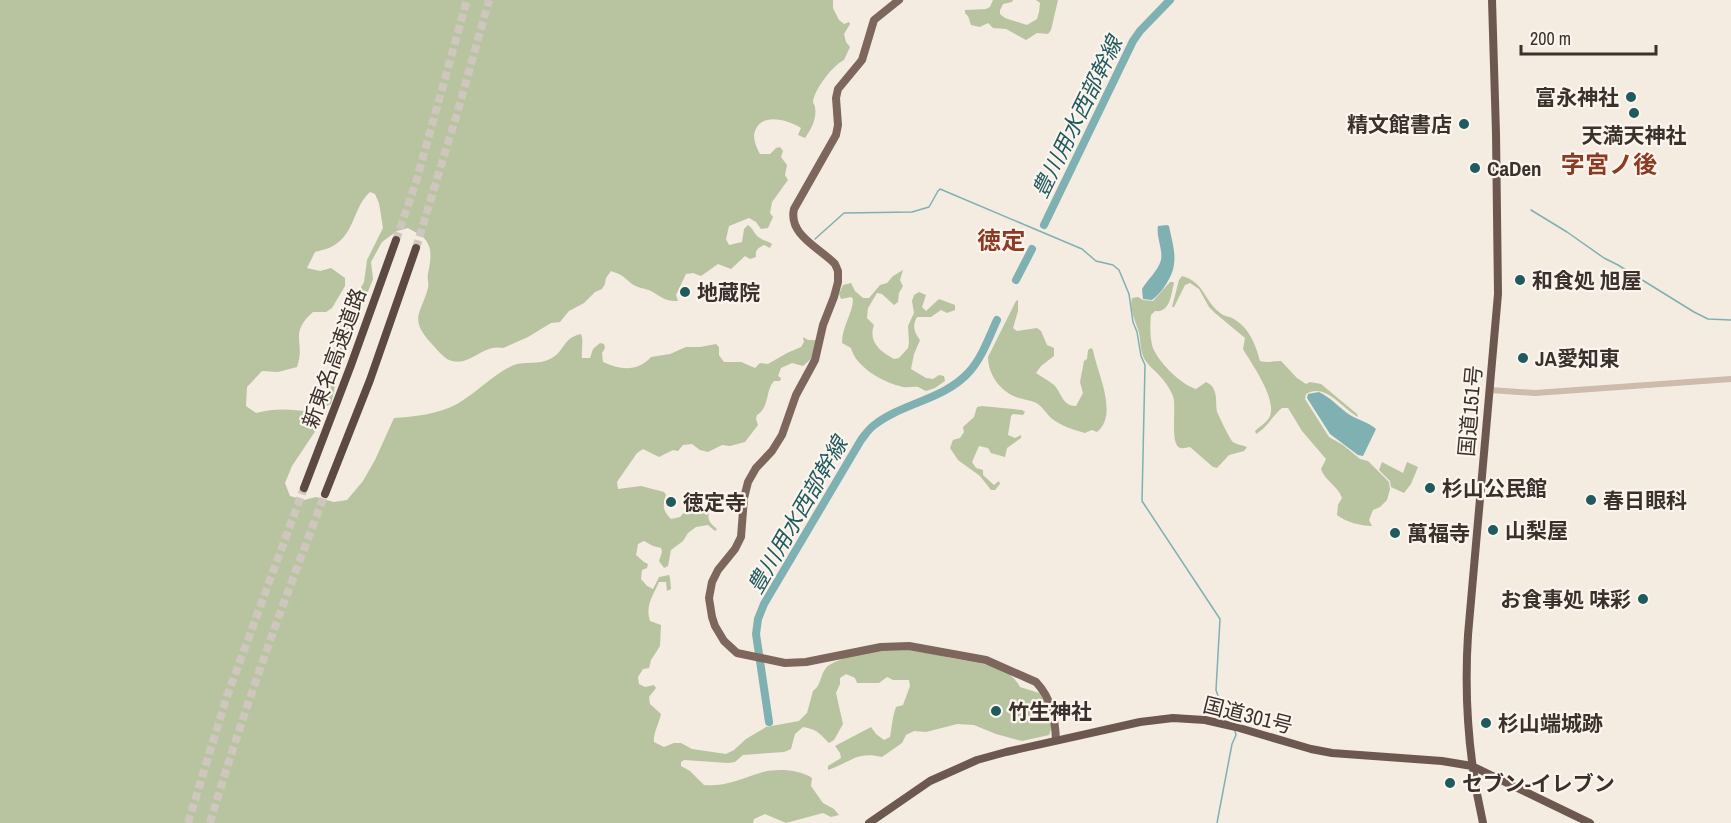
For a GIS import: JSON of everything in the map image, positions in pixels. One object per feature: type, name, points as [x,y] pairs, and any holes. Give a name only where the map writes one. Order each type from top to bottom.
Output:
[{"type":"highway","name":"国道151号","points":[[1483,823],[1472,766],[1466,656],[1497,303],[1497,133],[1492,0]]},
{"type":"highway","name":"新東名高速道路","points":[[304,488],[396,240]]},
{"type":"highway","name":"新東名高速道路","points":[[325,494],[370,380],[416,248]]},
{"type":"highway","name":"国道301号","points":[[869,823],[930,781],[977,759],[1155,719],[1191,718],[1332,753],[1442,761],[1472,766],[1590,823]]},
{"type":"main road","points":[[899,0],[874,20],[862,60],[838,89],[836,135],[795,209],[794,218],[800,233],[835,264],[838,271],[838,282],[823,325],[815,360],[797,391],[782,435],[777,445],[756,468],[748,482],[744,498],[741,537],[735,549],[718,570],[710,590],[712,621],[720,636],[737,653],[785,663],[806,662],[894,646],[909,646],[986,660],[1036,682],[1041,687],[1054,717],[1056,740]]},
{"type":"street","points":[[1490,390],[1535,393],[1731,379]]},
{"type":"green space","points":[[0,0],[833,0],[833,8],[839,20],[844,24],[849,22],[850,24],[844,34],[850,47],[844,60],[830,72],[814,97],[815,116],[805,138],[798,135],[801,128],[776,119],[763,121],[758,125],[754,134],[760,154],[770,154],[780,147],[783,151],[781,157],[787,165],[785,175],[788,180],[772,202],[770,213],[773,217],[768,228],[761,229],[749,218],[729,226],[726,239],[729,245],[742,242],[744,229],[748,225],[758,237],[772,244],[770,248],[762,246],[757,251],[756,257],[750,259],[745,256],[731,269],[718,264],[701,276],[693,273],[686,274],[676,295],[678,301],[667,300],[632,284],[621,275],[611,271],[602,289],[569,311],[560,322],[551,323],[503,348],[495,347],[468,359],[455,361],[447,359],[430,342],[418,321],[428,288],[430,256],[427,242],[408,228],[397,231],[382,242],[371,262],[373,279],[341,359],[331,404],[324,407],[340,327],[364,282],[367,260],[383,228],[379,203],[375,194],[370,192],[360,205],[346,235],[333,246],[315,252],[307,268],[320,271],[331,268],[345,278],[345,286],[332,308],[326,312],[313,312],[301,326],[297,367],[278,372],[262,371],[247,387],[246,406],[256,413],[270,410],[311,412],[318,422],[316,430],[292,466],[285,483],[290,496],[304,500],[316,497],[334,502],[347,500],[363,481],[394,418],[426,414],[450,407],[464,400],[514,365],[550,359],[575,336],[581,334],[582,358],[590,358],[593,349],[600,343],[604,344],[603,362],[622,368],[635,367],[651,357],[670,354],[686,347],[716,344],[724,362],[741,362],[755,368],[760,363],[768,364],[801,347],[804,342],[803,337],[816,340],[812,358],[803,366],[792,363],[781,368],[778,376],[781,378],[780,381],[774,381],[771,385],[764,408],[757,415],[758,425],[745,442],[730,446],[722,445],[708,452],[692,444],[683,445],[678,451],[673,450],[659,457],[643,449],[637,453],[617,482],[618,489],[641,486],[664,492],[666,495],[664,508],[671,519],[680,517],[688,508],[687,497],[690,497],[693,508],[709,513],[710,522],[717,529],[715,531],[708,525],[696,527],[671,550],[668,566],[664,568],[659,561],[661,548],[644,541],[638,544],[636,555],[648,564],[647,568],[642,570],[641,579],[653,589],[659,577],[669,575],[671,589],[667,591],[666,582],[659,582],[650,601],[648,610],[650,621],[661,625],[660,646],[649,668],[643,669],[638,677],[639,684],[645,687],[654,685],[656,688],[649,697],[650,704],[661,714],[654,742],[664,747],[681,743],[692,749],[726,754],[766,727],[799,721],[807,713],[813,691],[818,686],[824,671],[831,664],[857,654],[903,649],[920,650],[990,665],[1007,673],[1020,687],[1039,693],[1048,704],[1055,703],[1059,708],[1049,735],[1022,741],[974,725],[957,724],[926,732],[914,731],[906,735],[902,743],[882,757],[860,756],[828,770],[828,766],[841,758],[835,746],[871,727],[884,740],[890,737],[896,707],[903,705],[910,686],[909,680],[893,680],[887,677],[879,683],[857,683],[855,678],[846,674],[840,678],[836,693],[843,724],[834,740],[829,743],[818,732],[803,727],[795,734],[791,749],[784,752],[743,755],[735,762],[728,763],[684,760],[681,762],[681,766],[690,771],[704,785],[726,784],[772,770],[794,771],[807,775],[812,778],[811,786],[823,803],[839,815],[831,817],[823,813],[786,823],[765,814],[754,819],[753,823],[0,823]]},
{"type":"green space","points":[[993,0],[1013,0],[1003,4],[1000,14],[1005,18],[1027,25],[1037,19],[1040,3],[1036,0],[1058,0],[1051,30],[1048,34],[1037,33],[1026,40],[1006,29],[993,28],[988,23],[980,27],[971,25],[965,10],[986,9],[990,7]]},
{"type":"green space","points":[[903,270],[900,280],[903,286],[898,302],[894,305],[882,294],[877,293],[868,308],[867,318],[874,325],[874,341],[889,356],[894,359],[899,358],[908,348],[908,326],[914,313],[912,301],[914,295],[919,292],[926,295],[922,307],[926,311],[939,299],[955,305],[955,310],[947,313],[941,310],[931,317],[917,317],[915,320],[914,329],[920,340],[911,369],[926,378],[944,376],[945,381],[926,391],[918,387],[896,385],[872,374],[859,362],[851,348],[842,343],[853,299],[851,297],[841,299],[839,294],[843,285],[851,283],[855,291],[863,298],[869,298],[880,285],[887,283]]},
{"type":"green space","points":[[1182,276],[1195,282],[1221,313],[1243,326],[1253,342],[1260,361],[1281,361],[1297,378],[1306,384],[1310,382],[1321,384],[1357,414],[1358,417],[1320,391],[1306,394],[1305,399],[1329,437],[1360,459],[1368,461],[1389,482],[1387,500],[1373,510],[1369,520],[1372,526],[1354,523],[1337,515],[1338,505],[1342,498],[1321,469],[1326,459],[1302,431],[1288,408],[1282,408],[1256,434],[1255,431],[1269,418],[1270,402],[1263,382],[1243,349],[1245,338],[1209,307],[1199,289],[1190,283],[1185,285],[1172,307]]},
{"type":"green space","points":[[1170,282],[1174,283],[1167,306],[1151,315],[1151,338],[1154,351],[1183,383],[1196,389],[1206,382],[1213,388],[1216,395],[1217,412],[1230,437],[1235,443],[1247,447],[1244,451],[1229,455],[1217,468],[1190,447],[1177,446],[1174,434],[1173,396],[1142,354],[1139,333],[1132,311],[1132,298],[1138,297],[1153,301]]},
{"type":"green space","points":[[1018,300],[1018,311],[1013,328],[1017,331],[1037,328],[1041,331],[1047,345],[1054,348],[1054,356],[1036,373],[1054,385],[1068,404],[1076,406],[1083,393],[1080,382],[1084,361],[1087,359],[1088,350],[1091,348],[1093,350],[1106,404],[1106,415],[1097,432],[1092,430],[1085,433],[1059,423],[1038,404],[1005,391],[993,376],[988,357]]},
{"type":"green space","points":[[977,407],[1025,412],[1023,415],[1013,414],[1011,416],[1008,435],[1015,438],[1021,435],[1021,438],[1007,448],[1005,457],[979,446],[972,462],[976,468],[983,470],[983,475],[994,485],[999,481],[1000,484],[995,490],[991,490],[980,476],[958,460],[950,448],[953,440],[960,438],[964,432],[963,427],[974,417]]},
{"type":"green space","points":[[1382,462],[1403,473],[1407,462],[1418,467],[1411,484],[1404,493],[1391,487],[1390,481],[1379,470]]},
{"type":"water","points":[[1167,225],[1174,250],[1172,274],[1156,297],[1152,300],[1143,299],[1142,289],[1161,260],[1158,226]]},
{"type":"water","points":[[1319,392],[1350,415],[1376,429],[1363,456],[1358,455],[1330,434],[1307,398],[1308,394]]},
{"type":"waterway","name":"豊川用水西部幹線","points":[[1044,225],[1133,41],[1170,0]]},
{"type":"waterway","points":[[815,239],[844,213],[912,212],[929,207],[940,189],[1082,249],[1096,261],[1113,265],[1119,270],[1129,294],[1133,322],[1145,365],[1142,501],[1220,619],[1216,690],[1232,723]]},
{"type":"waterway","points":[[1531,210],[1604,258],[1694,312],[1708,319],[1731,320]]},
{"type":"waterway","name":"豊川用水西部幹線","points":[[1016,280],[1032,249]]},
{"type":"waterway","name":"豊川用水西部幹線","points":[[769,722],[756,634],[758,619],[764,604],[868,431],[884,418],[935,395],[959,381],[978,360],[997,320]]},
{"type":"waterway","points":[[1217,823],[1235,731]]},
{"type":"tunnel","points":[[396,240],[416,182],[467,0]]},
{"type":"tunnel","points":[[416,248],[489,0]]},
{"type":"tunnel","points":[[188,823],[227,696],[304,488]]},
{"type":"tunnel","points":[[210,823],[264,657],[325,494]]},
{"type":"place","name":"富永神社","points":[[1631,97]]},
{"type":"place","name":"天満天神社","points":[[1634,113]]},
{"type":"place","name":"精文館書店","points":[[1464,124]]},
{"type":"place","name":"CaDen","points":[[1475,168]]},
{"type":"place","name":"和食処 旭屋","points":[[1520,280]]},
{"type":"place","name":"地蔵院","points":[[685,292]]},
{"type":"place","name":"JA愛知東","points":[[1523,358]]},
{"type":"place","name":"杉山公民館","points":[[1430,488]]},
{"type":"place","name":"春日眼科","points":[[1591,500]]},
{"type":"place","name":"徳定寺","points":[[671,502]]},
{"type":"place","name":"山梨屋","points":[[1493,530]]},
{"type":"place","name":"萬福寺","points":[[1395,533]]},
{"type":"place","name":"お食事処 味彩","points":[[1643,599]]},
{"type":"place","name":"竹生神社","points":[[996,711]]},
{"type":"place","name":"杉山端城跡","points":[[1486,723]]},
{"type":"place","name":"セブン-イレブン","points":[[1450,783]]},
{"type":"district","name":"字宮ノ後","points":[[1609,164]]},
{"type":"district","name":"徳定","points":[[1001,240]]}]
